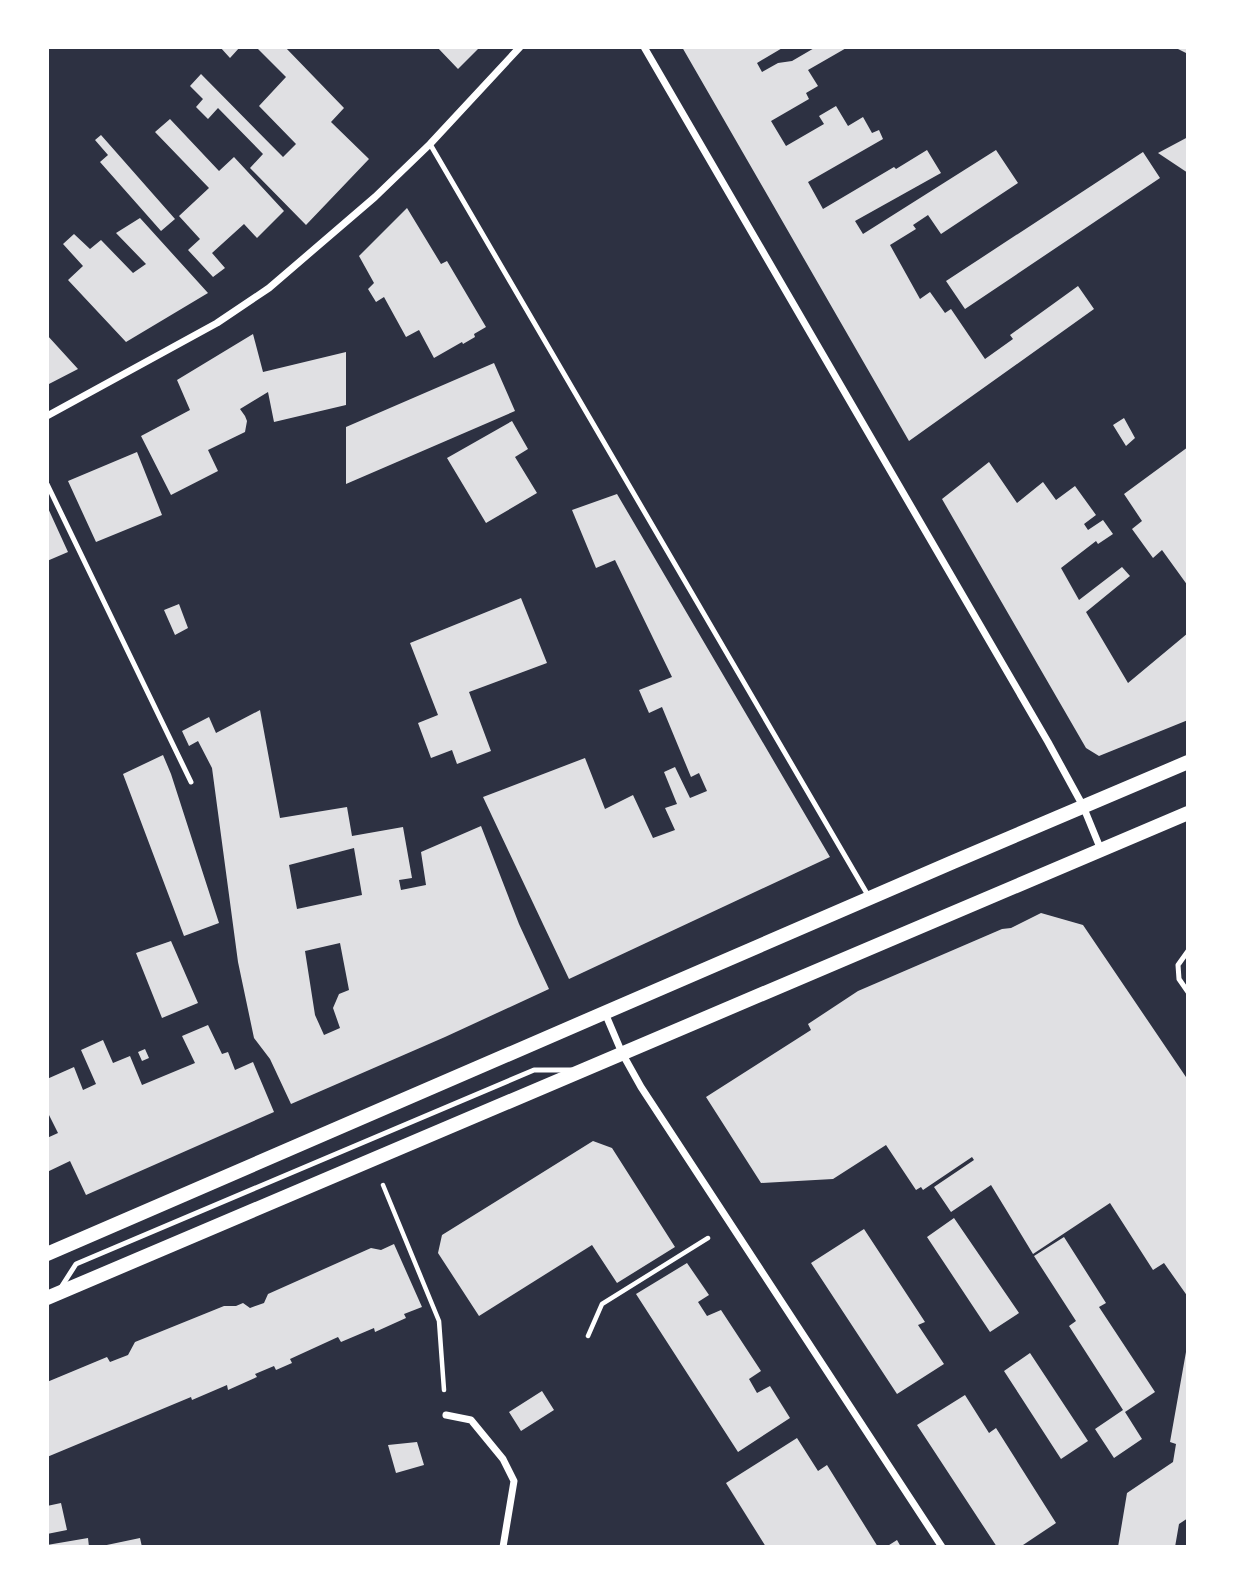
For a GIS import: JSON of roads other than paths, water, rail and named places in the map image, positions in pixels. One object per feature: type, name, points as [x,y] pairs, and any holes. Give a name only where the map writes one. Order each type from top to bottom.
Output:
[{"type":"main road","points":[[47,1254],[1188,762]]},
{"type":"main road","points":[[52,1296],[1188,813]]},
{"type":"street","points":[[47,416],[217,323],[270,288],[375,197],[430,144],[520,47]]},
{"type":"street","points":[[644,47],[1048,742],[1083,806],[1101,850]]},
{"type":"street","points":[[605,1013],[622,1054],[641,1087],[942,1547]]},
{"type":"street","points":[[446,1415],[471,1420],[503,1459],[514,1481],[503,1547]]},
{"type":"lane","points":[[430,144],[870,898]]},
{"type":"lane","points":[[47,484],[191,782]]},
{"type":"lane","points":[[1188,951],[1178,965],[1179,979],[1188,992]]},
{"type":"lane","points":[[52,1296],[76,1264],[534,1070],[582,1070]]}]
